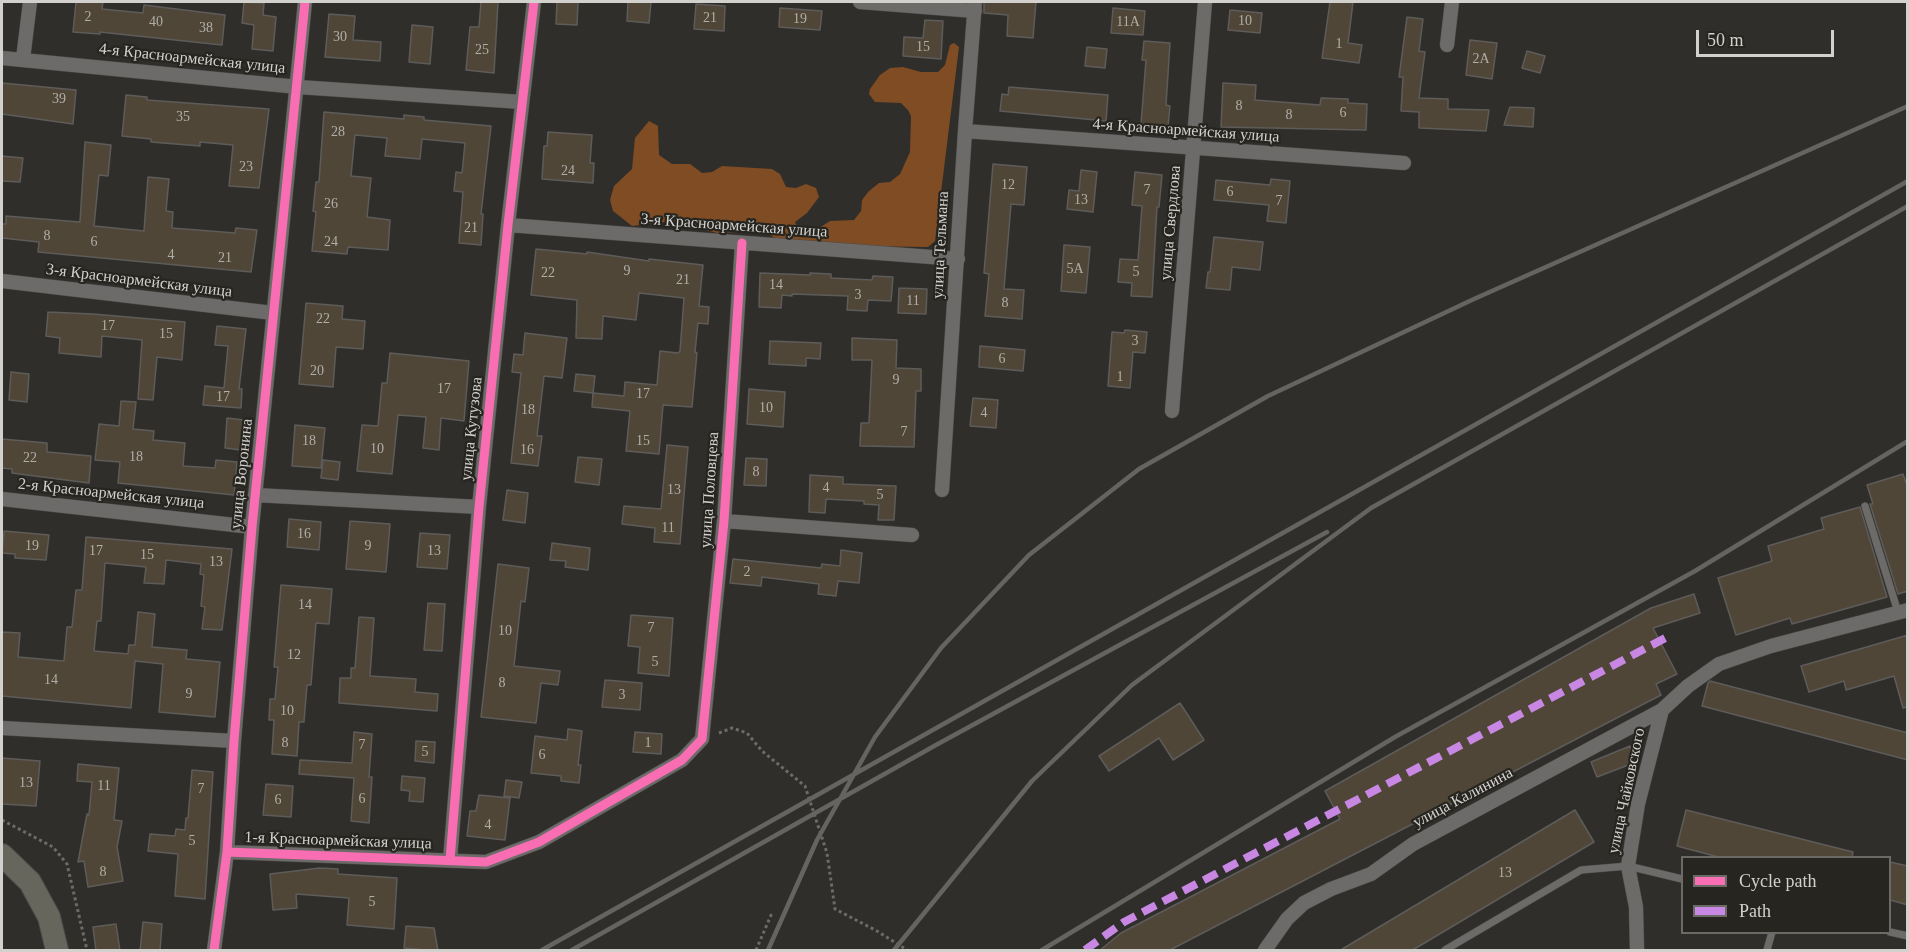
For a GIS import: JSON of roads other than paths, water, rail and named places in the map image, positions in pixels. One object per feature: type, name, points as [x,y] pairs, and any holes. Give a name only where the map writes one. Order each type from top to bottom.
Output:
[{"type":"main road","points":[[2,855],[30,882],[48,917],[57,951]]},
{"type":"street","points":[[23,59],[30,2]]},
{"type":"street","name":"улица Воронина","points":[[214,951],[227,852],[252,527],[305,2]]},
{"type":"street","name":"улица Кутузова","points":[[450,860],[479,507],[534,2]]},
{"type":"street","points":[[860,2],[975,6]]},
{"type":"street","name":"улица Свердлова","points":[[1172,411],[1205,2]]},
{"type":"street","points":[[1447,45],[1452,2]]},
{"type":"street","name":"улица Тельмана","points":[[942,490],[975,6]]},
{"type":"street","name":"4-я Красноармейская улица","points":[[2,58],[298,87],[522,102]]},
{"type":"street","name":"4-я Красноармейская улица","points":[[965,131],[1404,163]]},
{"type":"street","name":"3-я Красноармейская улица","points":[[508,225],[958,259]]},
{"type":"street","name":"улица Половцева","points":[[702,739],[724,522],[742,243]]},
{"type":"street","name":"3-я Красноармейская улица","points":[[2,281],[273,313]]},
{"type":"street","points":[[255,495],[479,507]]},
{"type":"street","name":"2-я Красноармейская улица","points":[[2,498],[252,527]]},
{"type":"street","points":[[724,522],[912,535]]},
{"type":"street","name":"улица Калинина","points":[[1264,951],[1287,919],[1304,903],[1331,889],[1371,874],[1413,844],[1662,710],[1688,686],[1719,664],[1771,646],[1903,611]]},
{"type":"street","name":"улица Чайковского","points":[[1637,951],[1636,907],[1628,866],[1638,804],[1662,710]]},
{"type":"street","points":[[2,728],[234,741]]},
{"type":"street","name":"1-я Красноармейская улица","points":[[227,852],[486,862],[539,842],[682,760],[702,739]]},
{"type":"lane","points":[[1865,506],[1903,611]]},
{"type":"lane","points":[[1445,951],[1581,870],[1628,866],[1681,879]]},
{"type":"lane","points":[[1891,932],[1908,936]]},
{"type":"lane","points":[[1767,951],[1772,934]]},
{"type":"railway","points":[[768,950],[817,840],[875,737],[941,648],[1029,555],[1139,469],[1268,396],[1474,299],[1908,106]]},
{"type":"railway","points":[[542,950],[1908,181]]},
{"type":"railway","points":[[894,950],[1032,781],[1132,685],[1371,508],[1908,206]]},
{"type":"railway","points":[[1042,950],[1395,737],[1695,571],[1908,441]]},
{"type":"railway","points":[[572,950],[936,745],[1327,532]]}]
